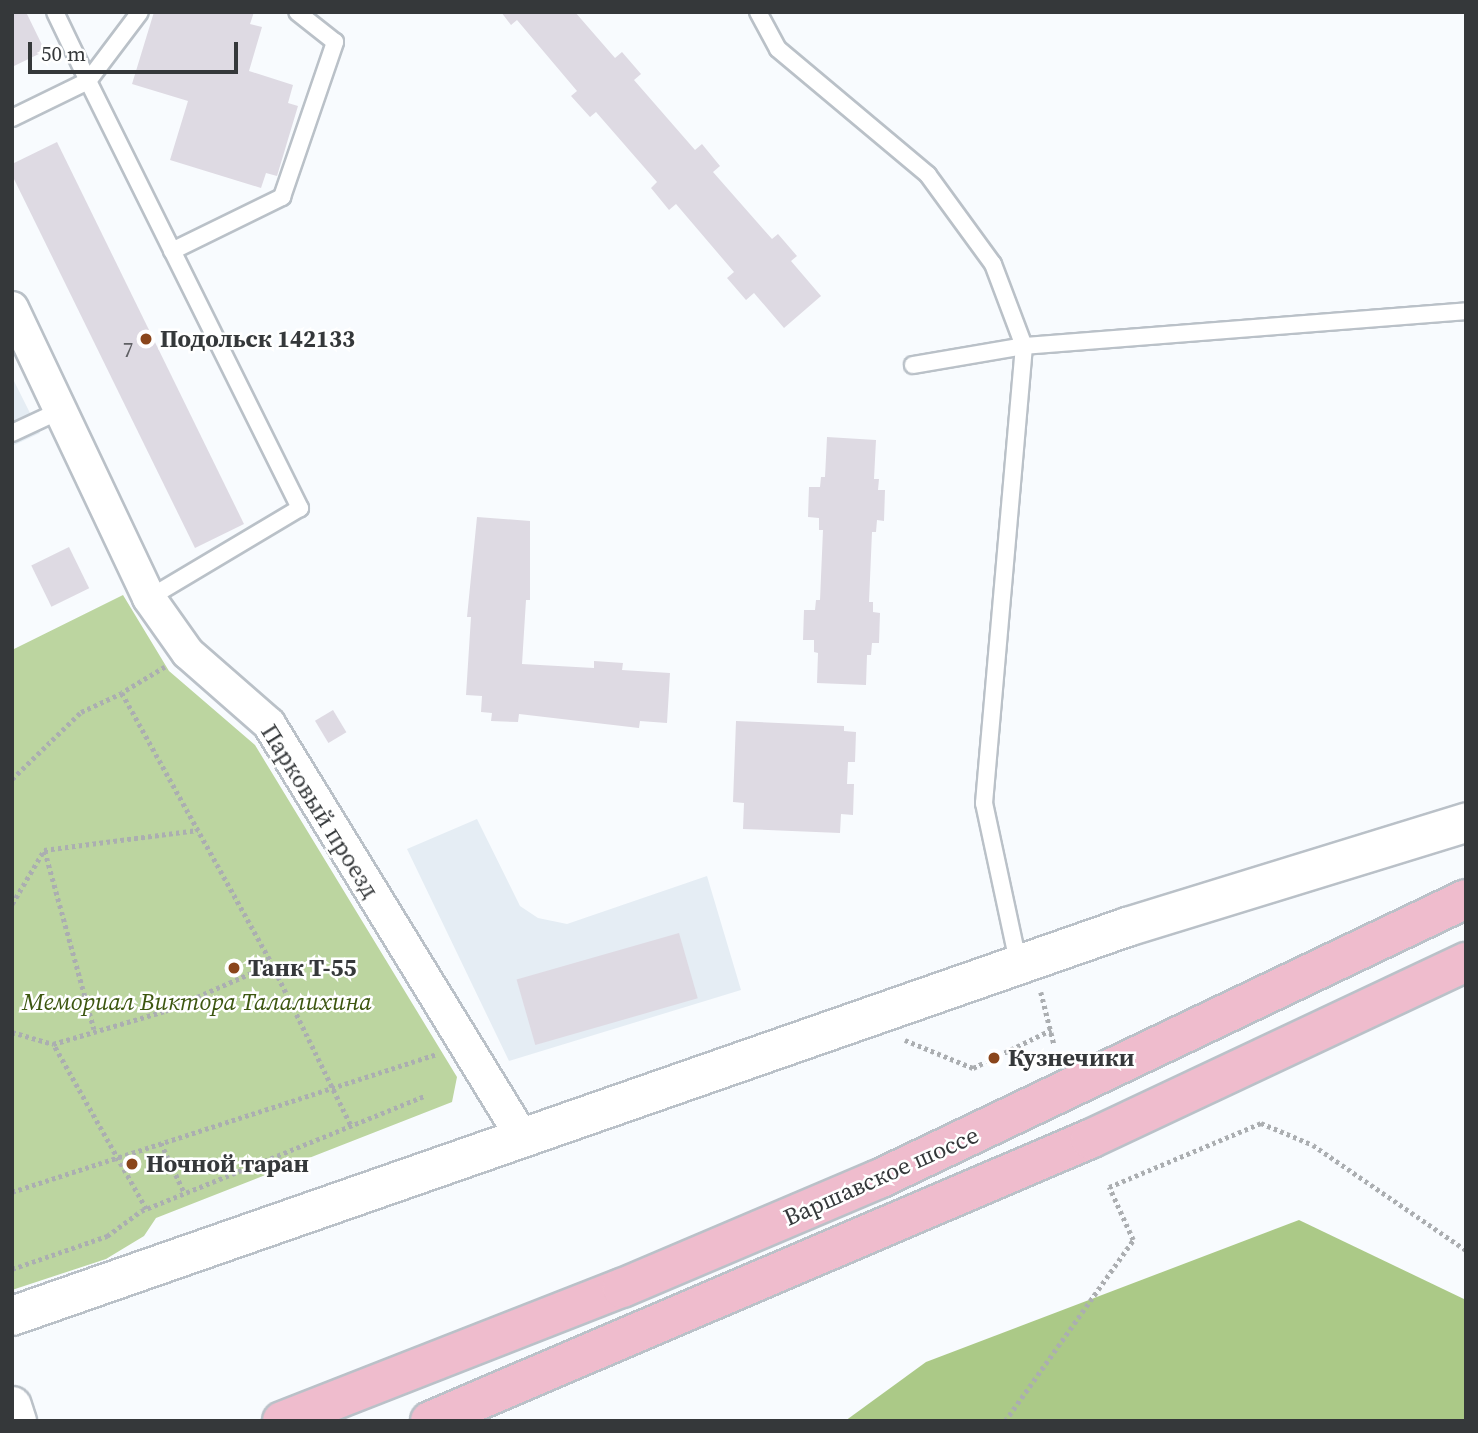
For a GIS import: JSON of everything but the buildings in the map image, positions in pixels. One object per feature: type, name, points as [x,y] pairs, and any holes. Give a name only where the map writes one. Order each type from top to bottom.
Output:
[{"type":"main road","points":[[12,1316],[861,1022],[1029,974],[1127,927],[1466,823]]},
{"type":"main road","name":"Варшавское шоссе","points":[[282,1421],[621,1288],[879,1179],[1466,899]]},
{"type":"main road","name":"Варшавское шоссе","points":[[430,1421],[1090,1139],[1466,962]]},
{"type":"main road","points":[[12,1406],[17,1421]]},
{"type":"street","name":"Парковый проезд","points":[[12,308],[149,598],[188,653],[269,724],[523,1139]]},
{"type":"lane","points":[[55,12],[300,509],[149,598]]},
{"type":"lane","points":[[12,118],[88,81],[141,12]]},
{"type":"lane","points":[[172,251],[282,197],[335,42],[297,12]]},
{"type":"lane","points":[[758,12],[778,49],[928,175],[993,264],[1024,345],[984,803],[1029,974]]},
{"type":"lane","points":[[913,365],[1024,345],[1466,311]]},
{"type":"lane","points":[[12,433],[59,411]]},
{"type":"path","points":[[12,779],[81,712],[122,693],[188,653]]},
{"type":"path","points":[[122,693],[272,964],[352,1127]]},
{"type":"path","points":[[44,850],[198,830]]},
{"type":"path","points":[[12,904],[44,850]]},
{"type":"path","points":[[44,850],[94,1029]]},
{"type":"path","points":[[12,1032],[53,1044],[94,1029],[165,1010],[272,964]]},
{"type":"path","points":[[1029,974],[1054,1044]]},
{"type":"path","points":[[861,1022],[973,1068],[1051,1030]]},
{"type":"path","points":[[53,1044],[146,1209]]},
{"type":"path","points":[[12,1192],[464,1046]]},
{"type":"path","points":[[12,1269],[107,1236],[146,1209],[424,1096]]},
{"type":"path","points":[[1005,1421],[1133,1240],[1109,1187],[1261,1122],[1313,1145],[1466,1250]]},
{"type":"path","points":[[162,1143],[185,1194]]},
{"type":"shaded area","points":[[12,377],[40,433],[12,446]]},
{"type":"shaded area","points":[[477,819],[520,906],[538,918],[567,924],[707,876],[741,990],[509,1061],[407,849]]},
{"type":"green space","name":"Мемориал Виктора Талалихина","points":[[123,595],[169,671],[255,745],[457,1077],[452,1102],[156,1218],[144,1236],[106,1259],[12,1290],[12,650]]},
{"type":"green space","points":[[1299,1220],[1466,1300],[1466,1421],[845,1421],[926,1362]]},
{"type":"place","name":"Подольск 142133","points":[[146,339]]},
{"type":"place","name":"Танк Т-55","points":[[234,968]]},
{"type":"place","name":"Кузнечики","points":[[994,1058]]},
{"type":"place","name":"Ночной таран","points":[[132,1164]]}]
